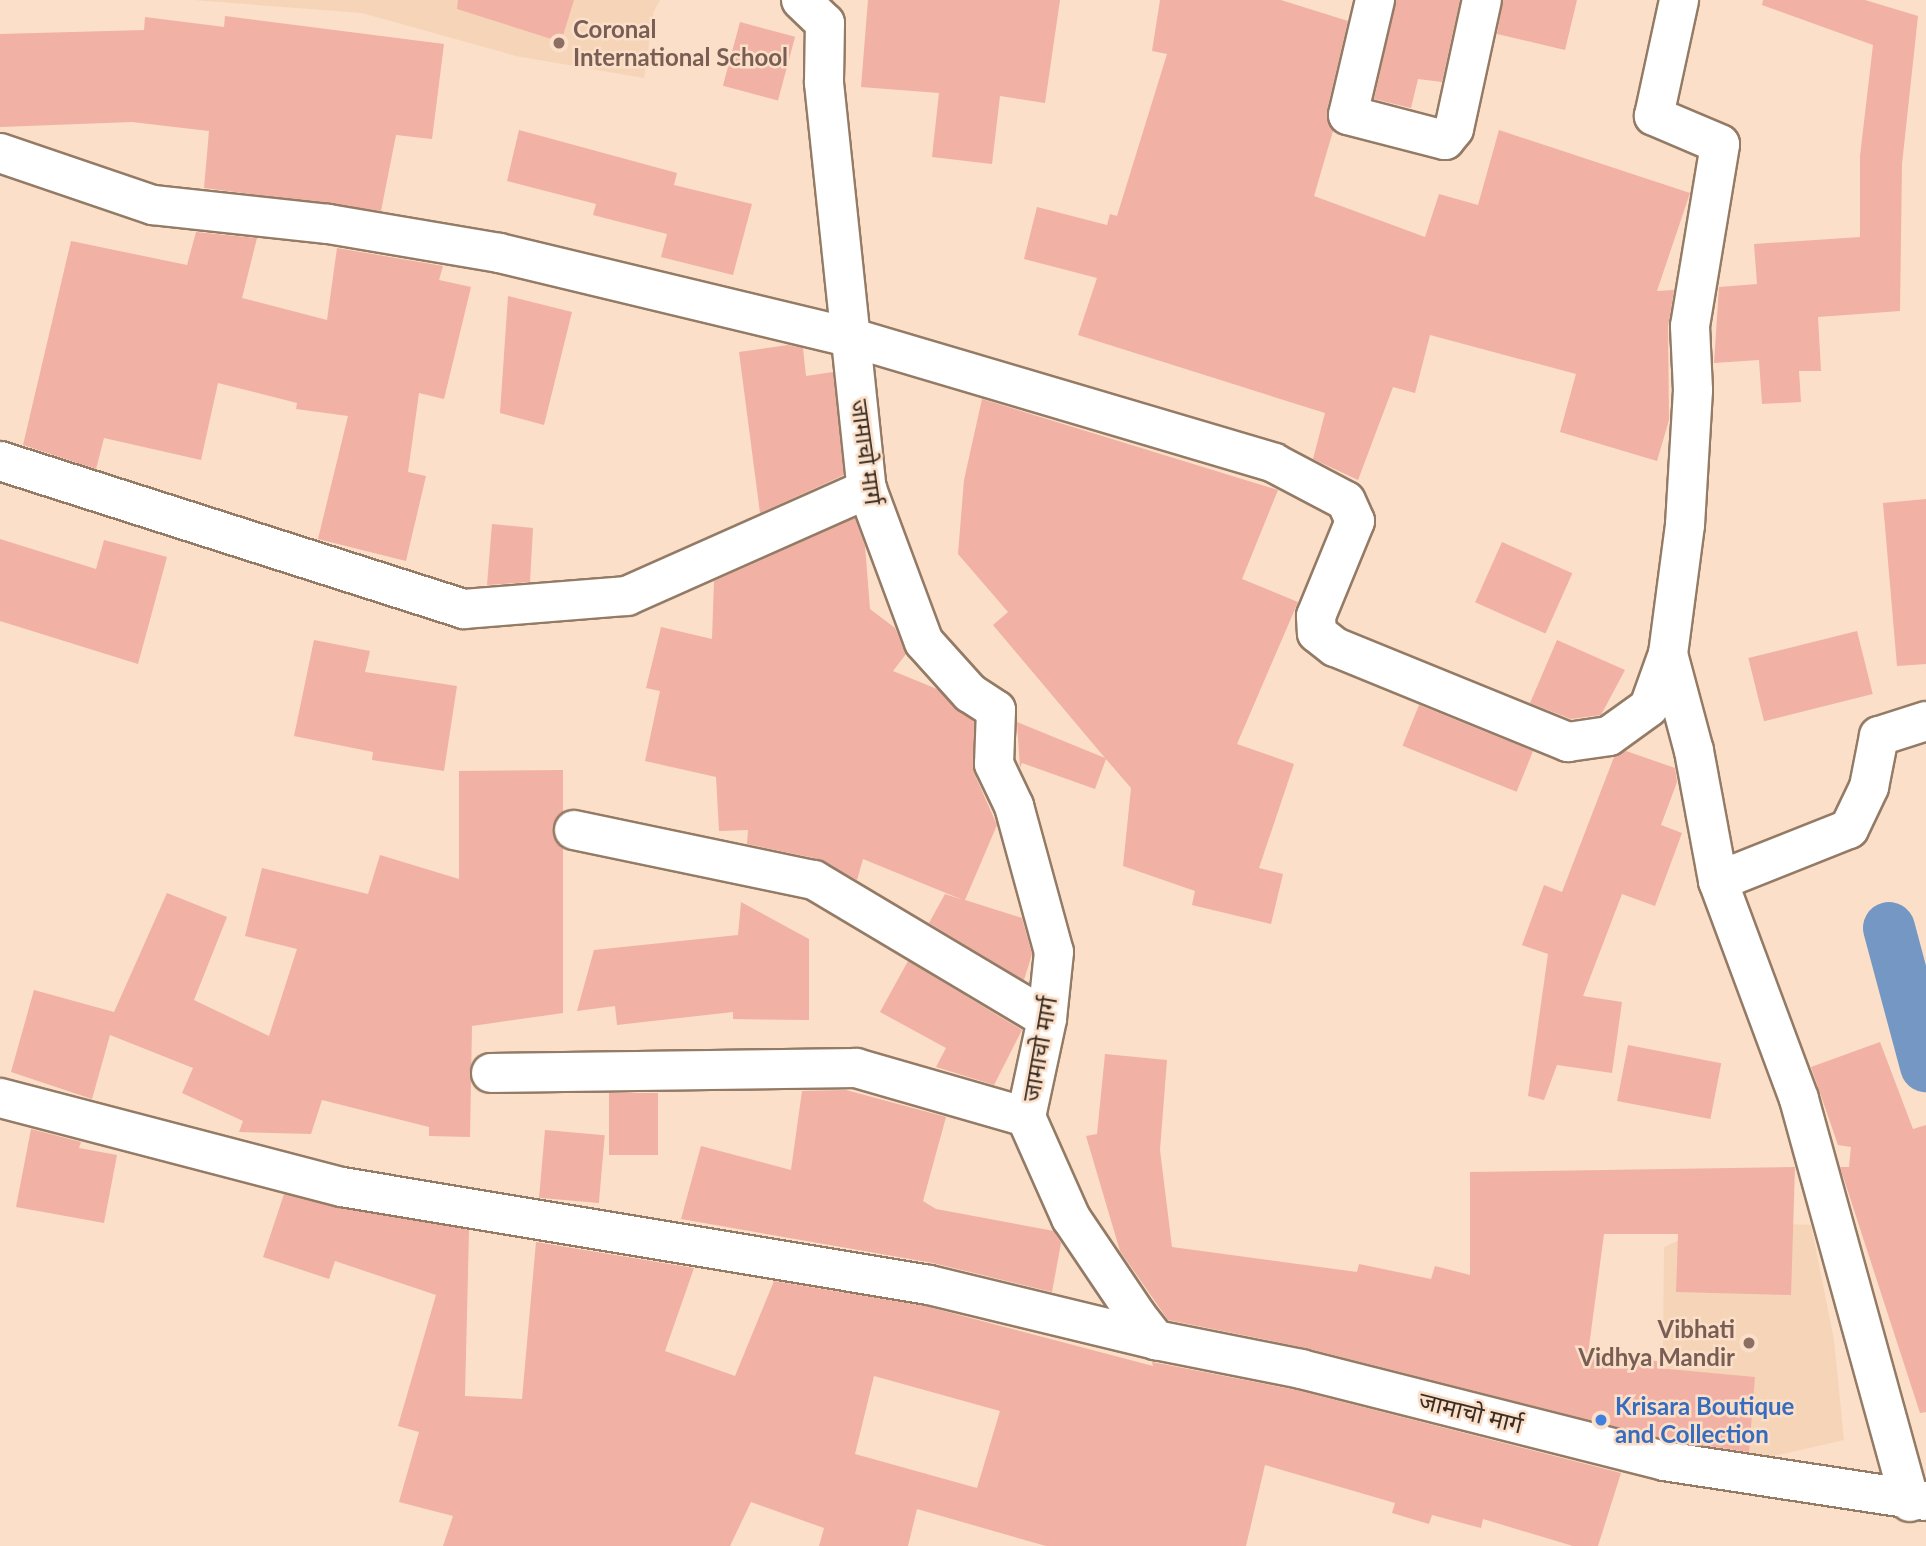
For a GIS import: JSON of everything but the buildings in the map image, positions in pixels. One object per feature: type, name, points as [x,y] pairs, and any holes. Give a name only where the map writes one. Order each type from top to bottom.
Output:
[{"type":"street","points":[[1375,0],[1348,115],[1445,140],[1454,129],[1482,0]]},
{"type":"street","points":[[0,153],[153,205],[328,224],[499,253],[853,338],[1274,463],[1346,501],[1355,522],[1316,616],[1317,633],[1335,647],[1568,742],[1609,736],[1648,707],[1668,654],[1685,525],[1693,390],[1690,326],[1720,144],[1654,116],[1679,0]]},
{"type":"street","name":"जामाचो मार्ग","points":[[820,8],[824,83],[867,489],[897,582],[924,642],[970,693],[996,710],[994,764],[1014,806],[1054,952],[1047,1019],[1026,1117],[1071,1218],[1156,1340],[1301,1369],[1664,1461],[1918,1501]]},
{"type":"street","points":[[0,461],[464,609],[627,596],[867,489]]},
{"type":"street","points":[[1668,654],[1695,751],[1718,881],[1799,1099],[1918,1501]]},
{"type":"street","points":[[1718,881],[1849,829],[1870,787],[1879,736],[1926,721]]},
{"type":"street","points":[[575,830],[814,880],[1047,1019]]},
{"type":"street","points":[[491,1073],[856,1068],[1026,1117]]},
{"type":"street","points":[[0,1098],[342,1187],[929,1285],[1156,1340]]},
{"type":"shaded area","name":"Coronal International School","points":[[194,0],[660,0],[654,11],[644,78],[516,56],[362,13]]},
{"type":"shaded area","name":"Vibhati Vidhya Mandir","points":[[1780,1224],[1811,1225],[1834,1340],[1844,1440],[1742,1463],[1653,1451],[1663,1347],[1664,1247],[1701,1230]]},
{"type":"waterway","points":[[1889,928],[1926,1066]]},
{"type":"place","name":"Coronal International School","points":[[559,43]]},
{"type":"place","name":"Vibhati Vidhya Mandir","points":[[1749,1343]]},
{"type":"place","name":"Krisara Boutique and Collection","points":[[1601,1420]]}]
